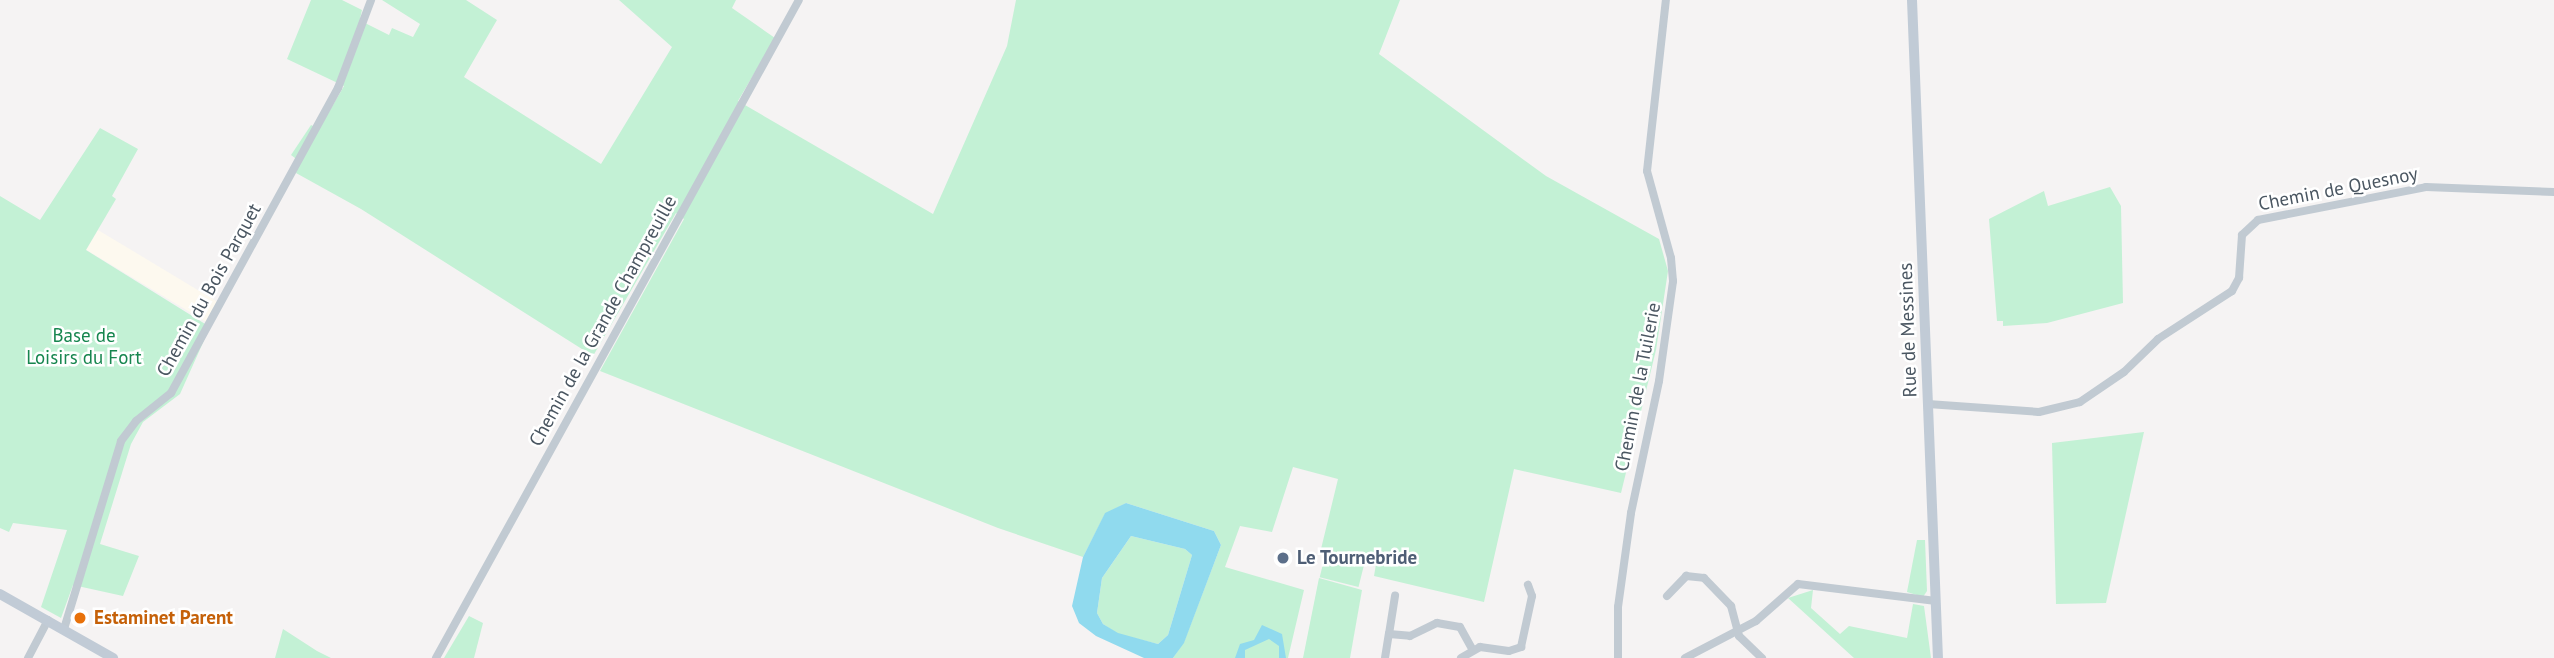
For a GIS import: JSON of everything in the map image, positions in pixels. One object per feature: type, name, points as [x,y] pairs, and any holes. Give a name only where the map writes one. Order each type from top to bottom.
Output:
[{"type":"main road","name":"Rue de Messines","points":[[1912,0],[1938,658]]},
{"type":"main road","points":[[0,594],[113,658]]},
{"type":"main road","points":[[95,646],[123,658]]},
{"type":"street","name":"Chemin du Bois Parquet","points":[[64,629],[121,441],[136,421],[164,401],[174,387],[341,82],[371,0]]},
{"type":"street","name":"Chemin de la Grande Champreuille","points":[[436,658],[799,0]]},
{"type":"street","name":"Chemin de la Tuilerie","points":[[1618,658],[1618,607],[1631,513],[1661,372],[1672,281],[1671,258],[1647,171],[1666,0]]},
{"type":"street","name":"Chemin de Quesnoy","points":[[1928,404],[2046,412],[2080,402],[2119,376],[2158,339],[2228,296],[2239,278],[2242,235],[2258,220],[2426,187],[2554,192]]},
{"type":"street","points":[[1667,596],[1686,576],[1698,576],[1731,606],[1742,640],[1762,658]]},
{"type":"street","points":[[1685,658],[1738,628],[1756,621],[1789,589],[1805,582],[1936,601]]},
{"type":"street","points":[[1461,658],[1483,647],[1511,655],[1524,641],[1532,596],[1528,585]]},
{"type":"street","points":[[1385,658],[1395,595]]},
{"type":"street","points":[[28,658],[48,620]]},
{"type":"street","points":[[1389,634],[1410,636],[1439,623],[1460,628],[1474,650]]},
{"type":"shaded area","points":[[98,230],[221,304],[210,324],[86,250]]},
{"type":"green space","points":[[311,0],[342,0],[362,10],[360,19],[367,24],[389,35],[392,28],[413,37],[420,24],[382,0],[466,0],[497,20],[464,77],[601,164],[672,47],[619,0],[736,0],[732,8],[775,38],[738,101],[933,214],[1007,46],[1016,0],[1400,0],[1379,54],[1546,176],[1659,239],[1668,271],[1656,350],[1621,493],[1514,469],[1484,602],[1374,576],[1376,564],[1321,549],[1338,479],[1293,467],[1272,532],[1240,526],[1225,567],[1304,590],[1288,658],[1173,658],[1184,642],[1221,545],[1214,531],[1126,503],[1105,514],[1083,557],[998,528],[600,371],[684,219],[676,213],[593,356],[361,209],[296,173],[299,161],[291,155],[311,125],[319,129],[344,86],[287,59]]},
{"type":"green space","name":"Base de Loisirs du Fort","points":[[100,128],[138,149],[112,196],[116,199],[86,250],[210,327],[180,394],[143,422],[131,444],[100,544],[139,556],[123,596],[73,585],[61,618],[41,607],[67,530],[13,523],[9,532],[0,528],[0,196],[40,220]]},
{"type":"green space","points":[[2110,187],[2121,206],[2123,303],[2047,323],[2003,326],[2003,321],[1997,321],[1989,219],[2044,191],[2048,206]]},
{"type":"green space","points":[[2144,432],[2106,603],[2056,604],[2052,443]]},
{"type":"green space","points":[[1131,536],[1185,549],[1192,555],[1168,635],[1158,644],[1118,634],[1103,624],[1097,613],[1102,578]]},
{"type":"green space","points":[[1917,540],[1925,540],[1927,591],[1923,597],[1907,592]]},
{"type":"green space","points":[[1325,556],[1364,566],[1358,587],[1320,577]]},
{"type":"green space","points":[[1319,578],[1362,590],[1350,658],[1303,658]]},
{"type":"green space","points":[[1813,590],[1811,608],[1840,634],[1849,626],[1907,638],[1913,604],[1924,606],[1931,658],[1854,658],[1788,598]]},
{"type":"green space","points":[[469,616],[483,623],[474,658],[444,658]]},
{"type":"green space","points":[[283,629],[317,651],[331,658],[275,658]]},
{"type":"water","points":[[1126,503],[1214,531],[1221,545],[1184,643],[1173,658],[1144,658],[1096,636],[1079,623],[1072,606],[1083,557],[1105,513]],"holes":[[[1131,536],[1185,549],[1192,555],[1168,635],[1158,644],[1118,633],[1103,624],[1097,613],[1102,578]]]},
{"type":"water","points":[[1262,625],[1282,634],[1286,658],[1279,658],[1279,646],[1269,639],[1245,650],[1245,658],[1235,658],[1240,644],[1254,640]]},
{"type":"place","name":"Le Tournebride","points":[[1283,558]]},
{"type":"place","name":"Estaminet Parent","points":[[80,618]]}]
